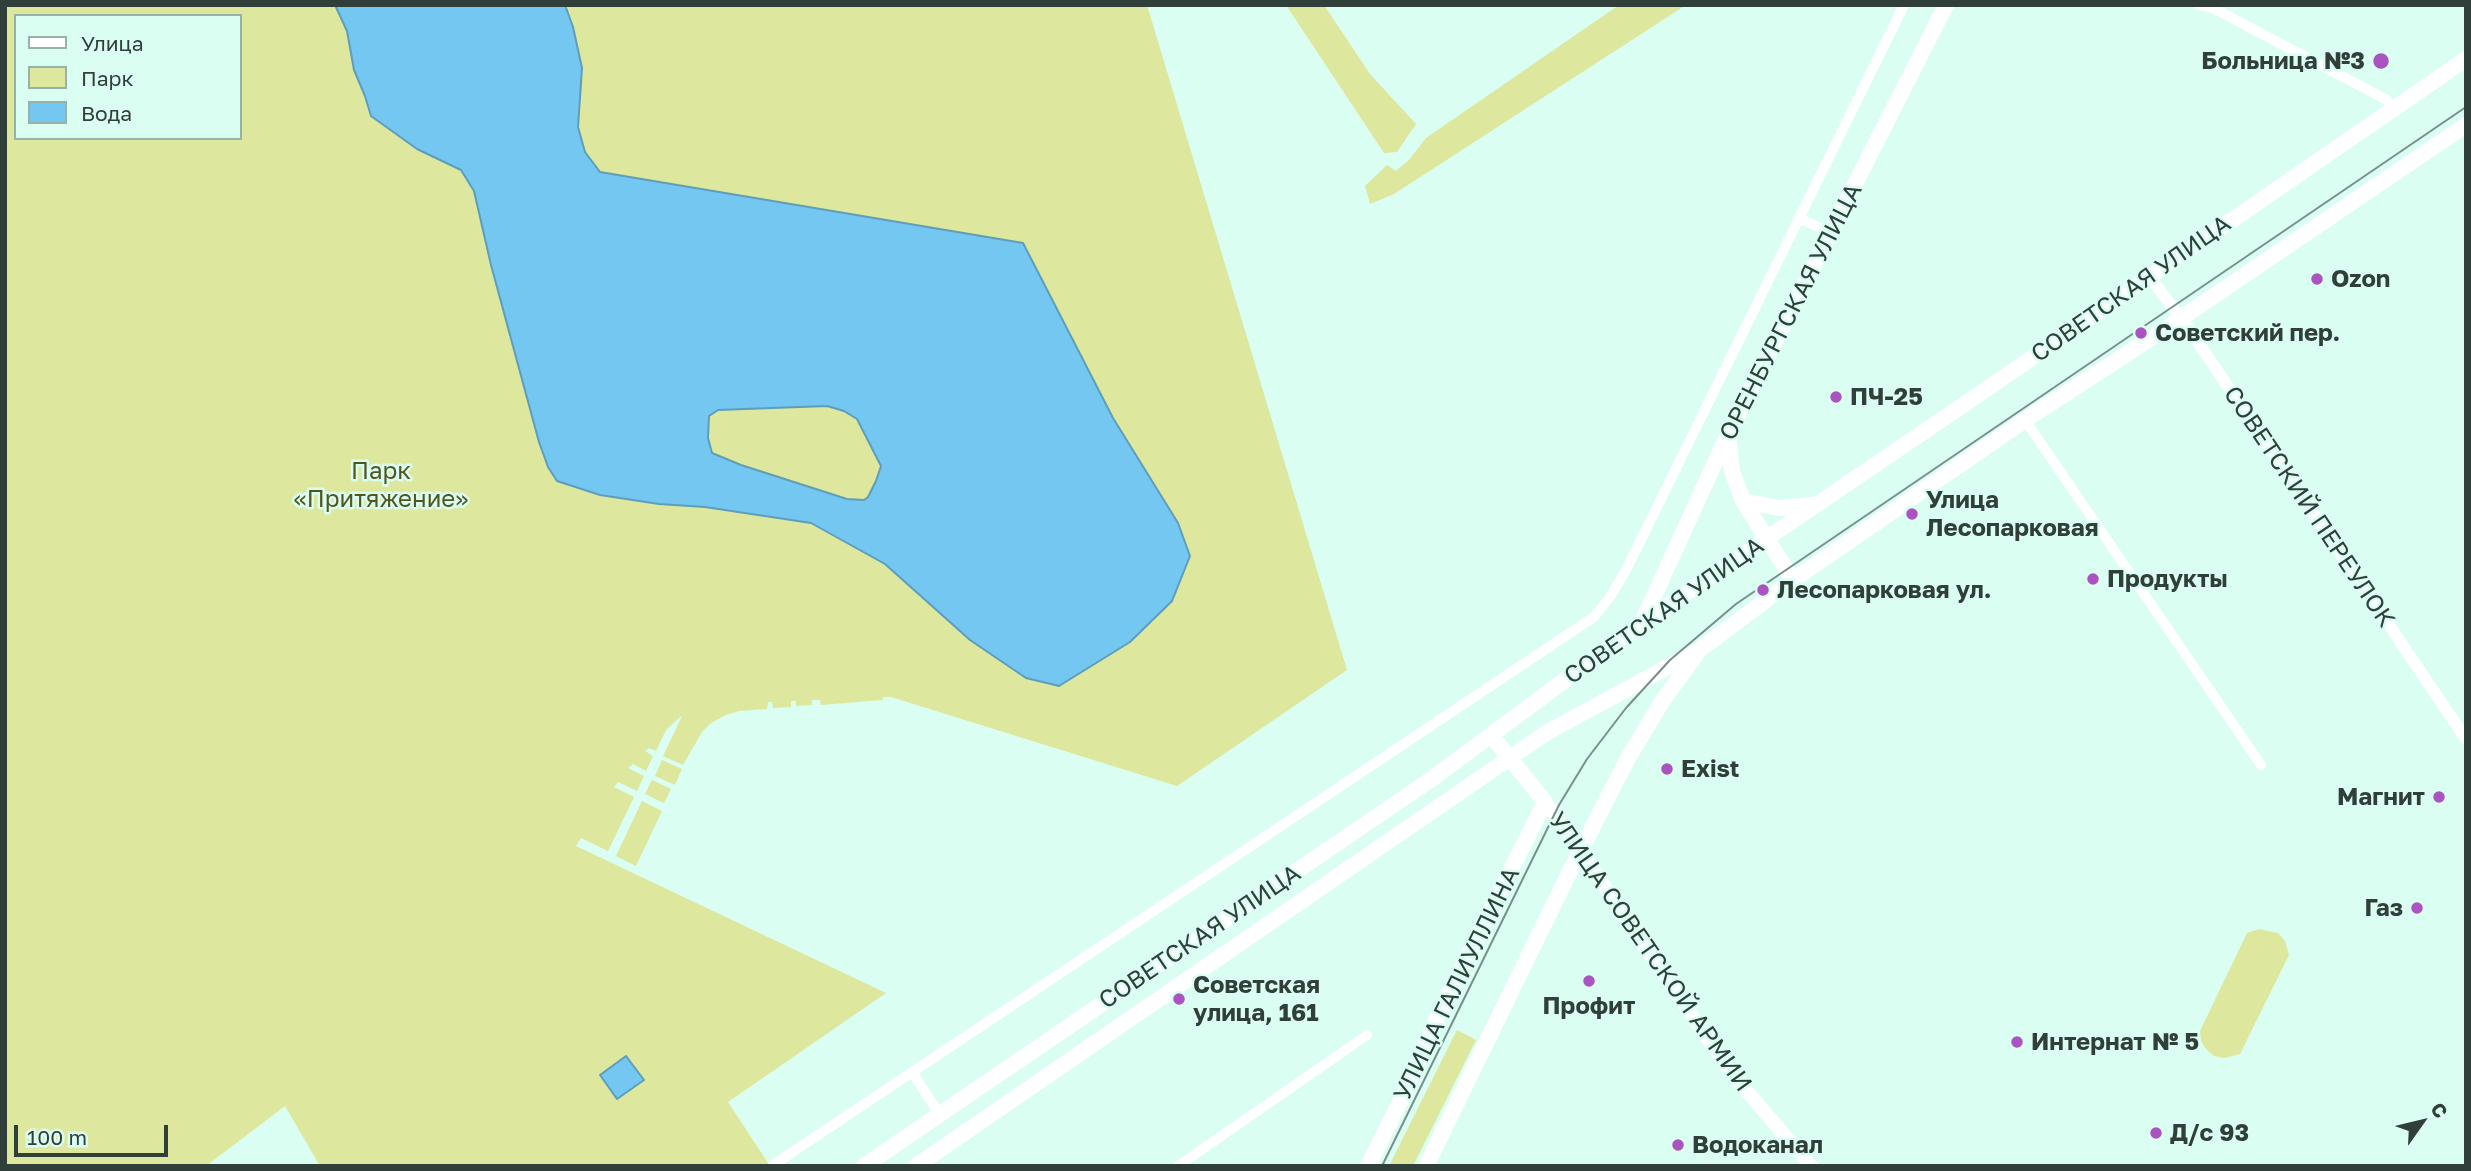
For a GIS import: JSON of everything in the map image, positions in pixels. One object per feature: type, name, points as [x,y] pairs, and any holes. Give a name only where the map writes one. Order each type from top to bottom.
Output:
[{"type":"main road","name":"ОРЕНБУРГСКАЯ УЛИЦА","points":[[1642,623],[1728,434],[1946,5]]},
{"type":"main road","name":"СОВЕТСКАЯ УЛИЦА","points":[[864,1166],[1433,778],[1642,623],[2466,59]]},
{"type":"main road","name":"СОВЕТСКАЯ УЛИЦА","points":[[916,1166],[1546,733],[1699,650],[1793,580],[2025,420],[2466,125]]},
{"type":"main road","points":[[1728,434],[1732,471],[1743,501],[1793,580]]},
{"type":"main road","points":[[1743,501],[1779,508],[1816,505]]},
{"type":"main road","name":"СОВЕТСКАЯ УЛИЦА","points":[[1581,849],[1634,748],[1663,700],[1699,650]]},
{"type":"main road","name":"УЛИЦА СОВЕТСКОЙ АРМИИ","points":[[1491,735],[1581,849],[1634,933],[1733,1075],[1811,1166]]},
{"type":"main road","name":"УЛИЦА ГАЛИУЛЛИНА","points":[[1368,1166],[1405,1092],[1441,1009],[1545,802]]},
{"type":"main road","points":[[1426,1166],[1581,849]]},
{"type":"main road","points":[[940,1115],[956,1139]]},
{"type":"street","points":[[773,1164],[1594,617],[1626,570],[1904,5]]},
{"type":"street","points":[[2198,5],[2211,6],[2387,100],[2393,107]]},
{"type":"street","points":[[1799,218],[1831,233]]},
{"type":"street","name":"СОВЕТСКИЙ ПЕРЕУЛОК","points":[[2149,276],[2181,318],[2466,739]]},
{"type":"street","points":[[2025,420],[2261,765]]},
{"type":"street","points":[[1178,1166],[1367,1035]]},
{"type":"street","points":[[912,1072],[940,1115]]},
{"type":"green space","name":"Парк «Притяжение»","points":[[5,5],[1147,5],[1347,670],[1177,786],[891,697],[821,705],[820,700],[812,700],[812,705],[796,706],[796,701],[791,701],[791,707],[773,708],[772,702],[768,702],[767,709],[726,715],[711,723],[702,732],[683,765],[663,756],[682,716],[680,717],[666,730],[656,751],[649,748],[645,751],[653,756],[646,771],[633,764],[628,768],[644,776],[637,791],[618,782],[614,787],[634,797],[608,851],[581,838],[576,846],[886,993],[728,1102],[770,1166],[320,1166],[285,1106],[206,1166],[5,1166]]},
{"type":"green space","points":[[1286,5],[1324,5],[1370,74],[1416,124],[1397,152],[1384,153]]},
{"type":"green space","points":[[1619,5],[1686,5],[1394,194],[1370,204],[1365,186],[1387,165],[1396,171],[1409,160],[1426,138]]},
{"type":"green space","points":[[662,760],[682,769],[675,785],[655,776]]},
{"type":"green space","points":[[652,780],[671,789],[664,803],[645,794]]},
{"type":"green space","points":[[642,801],[662,811],[636,866],[616,856]]},
{"type":"green space","points":[[2259,929],[2278,933],[2285,941],[2289,955],[2240,1054],[2224,1058],[2214,1056],[2201,1041],[2200,1031],[2247,933]]},
{"type":"green space","points":[[1457,1030],[1476,1040],[1413,1166],[1389,1166]]},
{"type":"water","points":[[335,5],[565,5],[582,68],[578,127],[585,152],[600,172],[1023,243],[1113,418],[1178,523],[1190,556],[1172,601],[1130,642],[1059,686],[1026,678],[970,640],[885,564],[811,523],[600,495],[557,481],[548,467],[539,442],[474,191],[461,170],[417,149],[371,116],[354,70],[347,31]],"holes":[[[827,406],[844,411],[857,419],[881,466],[876,481],[864,500],[847,499],[741,465],[712,453],[708,438],[709,416],[718,410]]]},
{"type":"water","points":[[626,1056],[644,1080],[617,1099],[600,1075]]},
{"type":"tram line","points":[[1382,1166],[1559,805],[1587,759],[1626,708],[1670,660],[1736,604],[2466,107]]},
{"type":"place","name":"Больница №3","points":[[2381,61]]},
{"type":"place","name":"Ozon","points":[[2317,279]]},
{"type":"place","name":"Советский пер.","points":[[2141,333]]},
{"type":"place","name":"ПЧ-25","points":[[1836,397]]},
{"type":"place","name":"Улица Лесопарковая","points":[[1912,514]]},
{"type":"place","name":"Продукты","points":[[2093,579]]},
{"type":"place","name":"Лесопарковая ул.","points":[[1763,590]]},
{"type":"place","name":"Exist","points":[[1667,769]]},
{"type":"place","name":"Магнит","points":[[2439,797]]},
{"type":"place","name":"Газ","points":[[2417,908]]},
{"type":"place","name":"Профит","points":[[1589,981]]},
{"type":"place","name":"Советская улица, 161","points":[[1179,999]]},
{"type":"place","name":"Интернат № 5","points":[[2017,1042]]},
{"type":"place","name":"Д/с 93","points":[[2156,1133]]},
{"type":"place","name":"Водоканал","points":[[1678,1145]]}]
